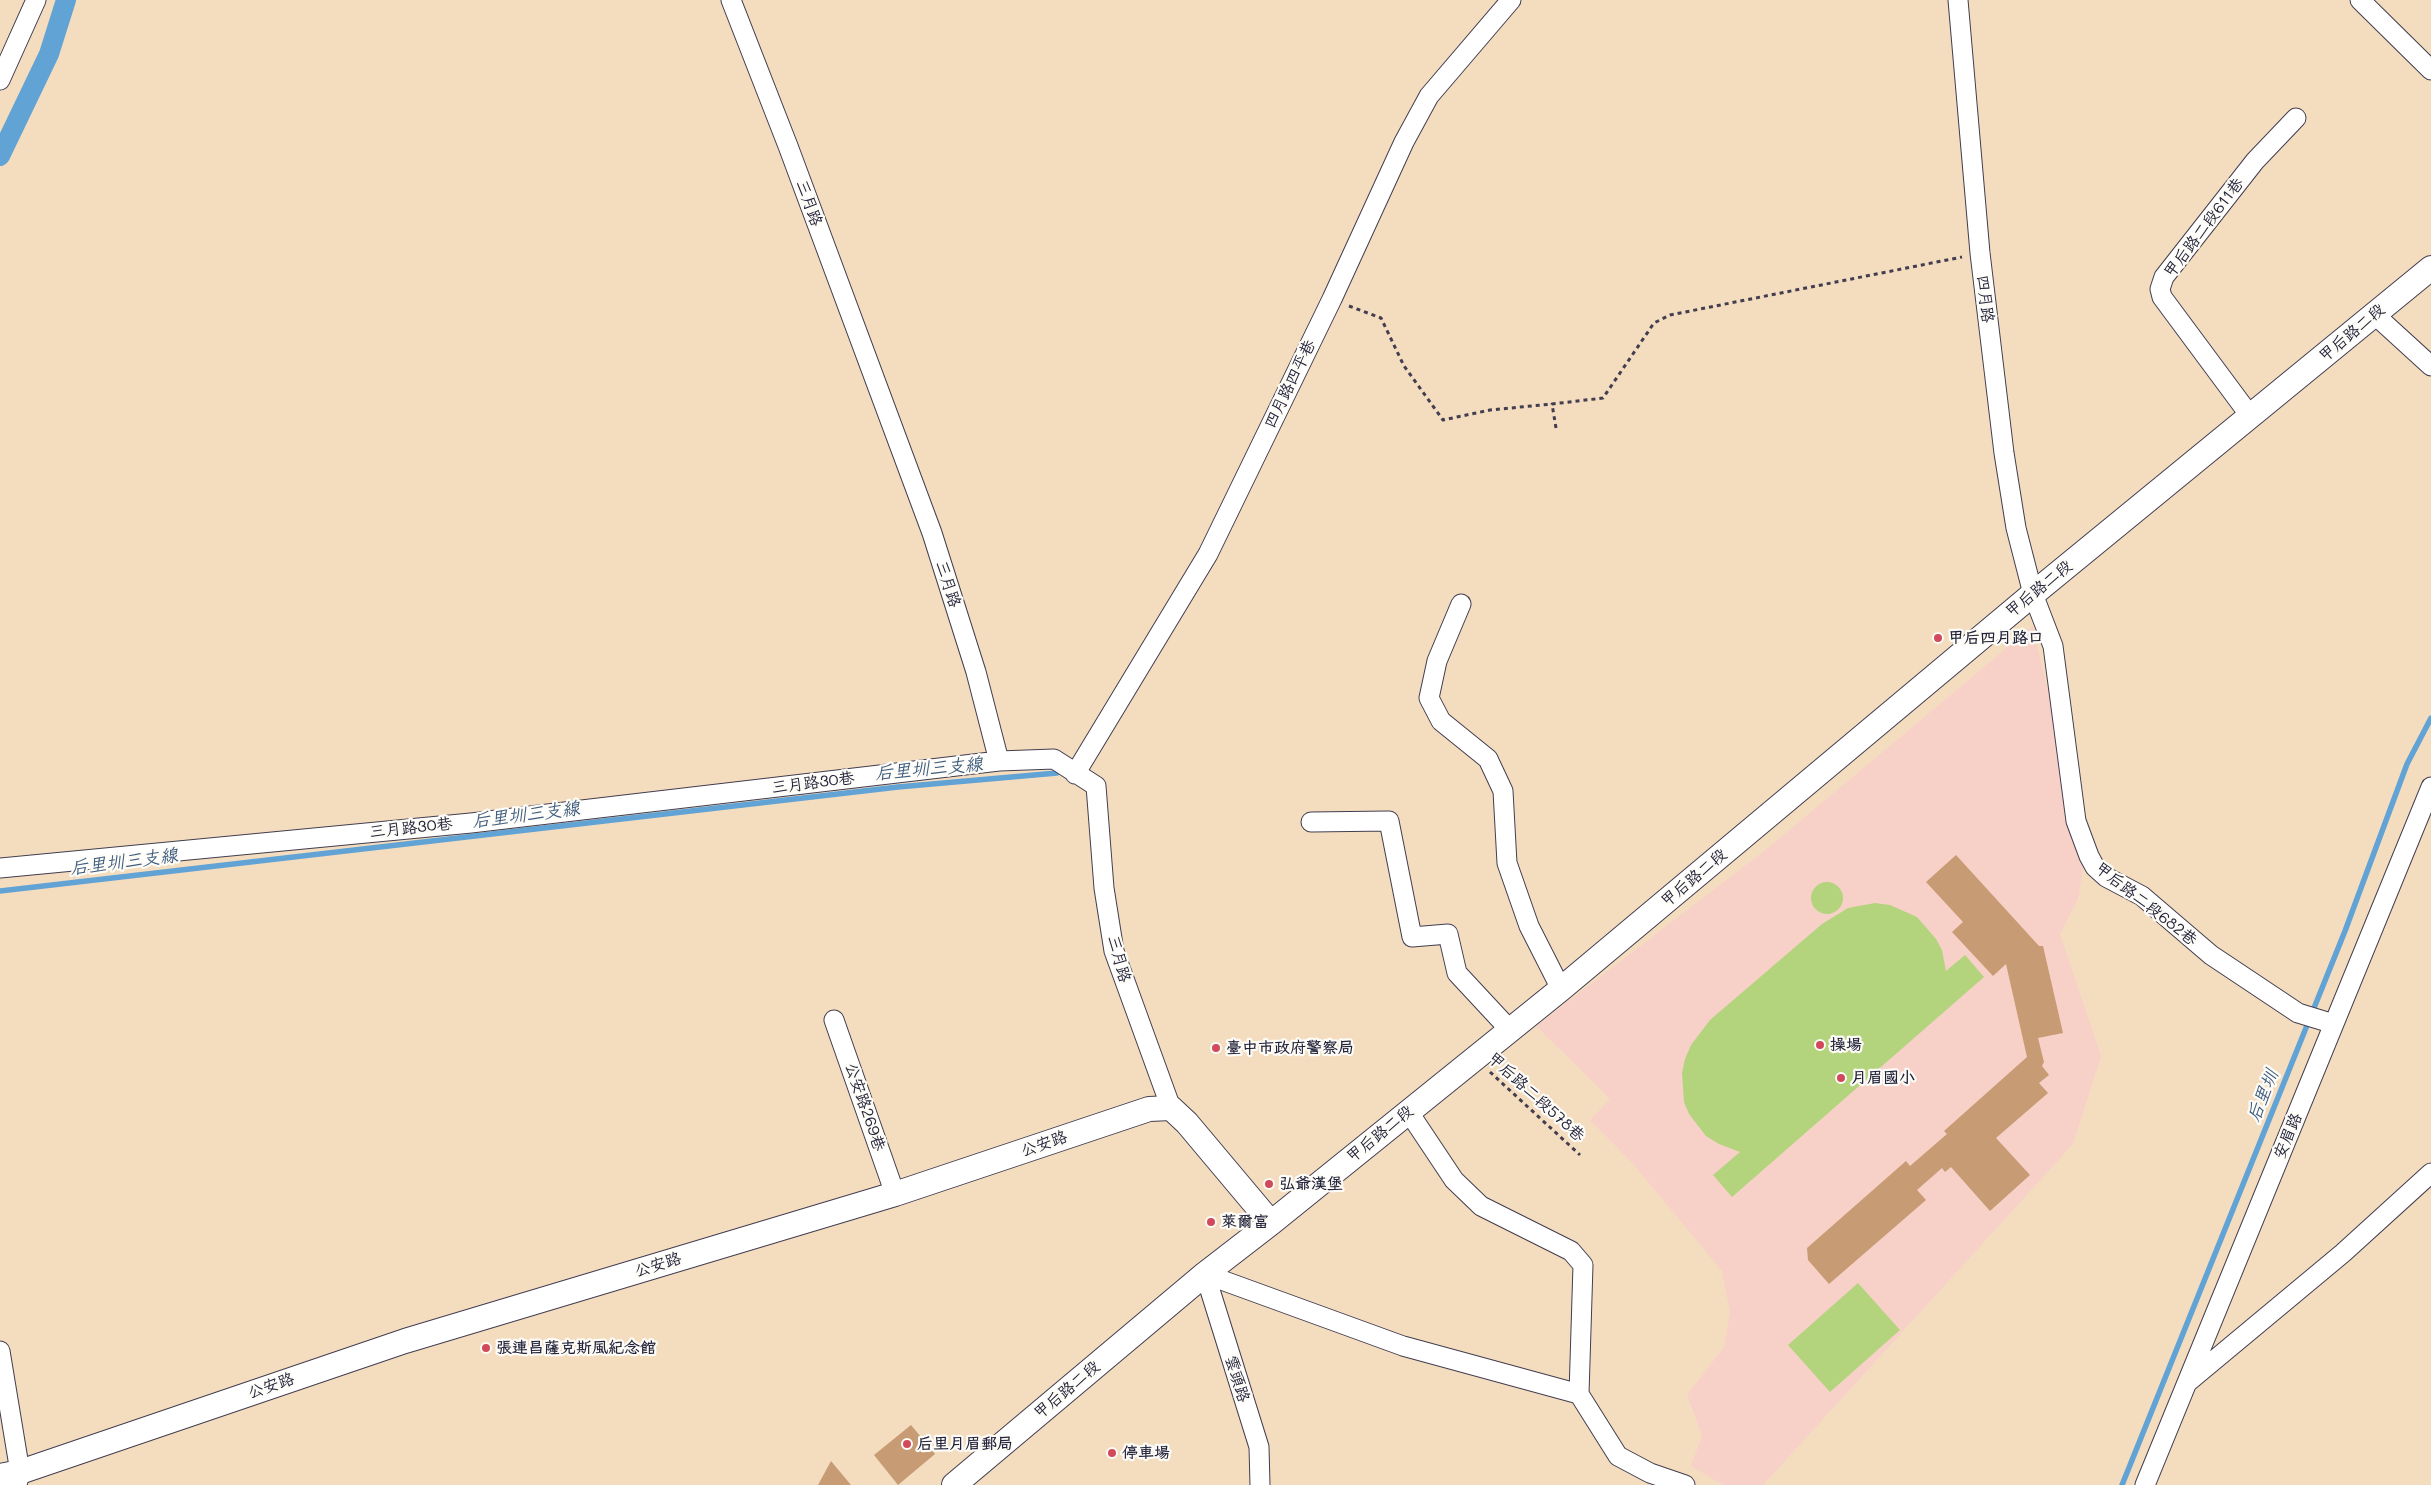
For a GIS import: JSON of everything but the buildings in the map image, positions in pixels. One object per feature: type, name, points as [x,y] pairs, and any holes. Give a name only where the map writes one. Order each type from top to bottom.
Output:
[{"type":"main road","name":"甲后路二段","points":[[954,1485],[1205,1274],[1272,1223],[1561,989],[2033,594],[2431,268]]},
{"type":"main road","name":"公安路","points":[[17,1479],[405,1341],[895,1194],[1149,1109],[1171,1108]]},
{"type":"main road","points":[[1171,1108],[1187,1123],[1272,1223]]},
{"type":"street","points":[[0,80],[36,0]]},
{"type":"street","name":"三月路","points":[[731,0],[788,146],[932,533],[976,672],[999,761],[1054,759],[1096,786],[1104,888],[1114,951],[1171,1108]]},
{"type":"street","name":"四月路四平巷","points":[[1076,774],[1208,554],[1332,299],[1404,142],[1429,96],[1511,0]]},
{"type":"street","name":"四月路","points":[[1958,0],[1980,254],[2004,453],[2016,528],[2033,594]]},
{"type":"street","points":[[2360,0],[2431,70]]},
{"type":"street","name":"甲后路二段611巷","points":[[2251,417],[2162,297],[2160,289],[2164,277],[2255,161],[2296,118]]},
{"type":"street","points":[[2374,314],[2431,366]]},
{"type":"street","name":"甲后路二段682巷","points":[[2033,594],[2053,646],[2076,821],[2095,867],[2106,876],[2142,896],[2211,955],[2298,1012],[2334,1024]]},
{"type":"street","points":[[1461,604],[1437,661],[1429,698],[1442,721],[1488,759],[1503,792],[1507,863],[1529,926],[1561,989]]},
{"type":"street","name":"三月路30巷","points":[[0,868],[471,823],[999,761]]},
{"type":"street","name":"安眉路","points":[[2145,1485],[2431,787]]},
{"type":"street","points":[[1310,822],[1389,821],[1412,937],[1448,934],[1457,973],[1510,1030]]},
{"type":"street","name":"公安路269巷","points":[[834,1020],[895,1194]]},
{"type":"street","points":[[1408,1111],[1454,1180],[1481,1206],[1571,1251],[1583,1265],[1579,1394],[1618,1456],[1650,1473],[1685,1485]]},
{"type":"street","points":[[2186,1384],[2343,1253],[2431,1172]]},
{"type":"street","points":[[1205,1274],[1403,1346],[1579,1394]]},
{"type":"street","name":"雲頭路","points":[[1205,1274],[1258,1447],[1260,1485]]},
{"type":"street","points":[[0,1351],[17,1479]]},
{"type":"path","points":[[1332,299],[1381,318],[1404,366],[1443,420],[1490,410],[1603,398],[1654,323],[1670,315],[1980,254]]},
{"type":"path","points":[[1552,404],[1556,428]]},
{"type":"path","name":"甲后路二段578巷","points":[[1475,1059],[1580,1154]]},
{"type":"shaded area","name":"月眉國小","points":[[2033,626],[2085,857],[2078,899],[2060,934],[2101,1056],[2073,1144],[1763,1485],[1723,1485],[1691,1466],[1702,1435],[1687,1395],[1724,1347],[1730,1312],[1722,1271],[1634,1165],[1590,1120],[1610,1099],[1536,1026],[1768,848]]},
{"type":"green space","points":[[1827,882],[1833,883],[1838,887],[1842,892],[1842,904],[1838,909],[1833,913],[1827,914],[1821,913],[1816,909],[1812,904],[1811,898],[1812,892],[1816,887],[1821,883]]},
{"type":"green space","points":[[1875,903],[1890,905],[1917,917],[1936,939],[1942,950],[1946,971],[1965,955],[1984,977],[1732,1197],[1713,1175],[1740,1152],[1719,1144],[1706,1136],[1689,1114],[1684,1102],[1682,1073],[1691,1045],[1710,1020],[1822,924],[1848,908]]},
{"type":"green space","points":[[1858,1283],[1900,1330],[1830,1392],[1788,1345]]},
{"type":"waterway","points":[[0,156],[49,54],[66,0]]},
{"type":"waterway","name":"后里圳","points":[[2122,1485],[2345,931],[2407,764],[2431,718]]},
{"type":"waterway","name":"后里圳三支線","points":[[0,891],[898,787],[1057,773]]},
{"type":"place","name":"甲后四月路口","points":[[1938,638]]},
{"type":"place","name":"操場","points":[[1820,1045]]},
{"type":"place","name":"臺中市政府警察局","points":[[1216,1048]]},
{"type":"place","name":"月眉國小","points":[[1841,1078]]},
{"type":"place","name":"弘爺漢堡","points":[[1269,1184]]},
{"type":"place","name":"萊爾富","points":[[1211,1222]]},
{"type":"place","name":"張連昌薩克斯風紀念館","points":[[486,1348]]},
{"type":"place","name":"后里月眉郵局","points":[[907,1444]]},
{"type":"place","name":"停車場","points":[[1112,1453]]}]
